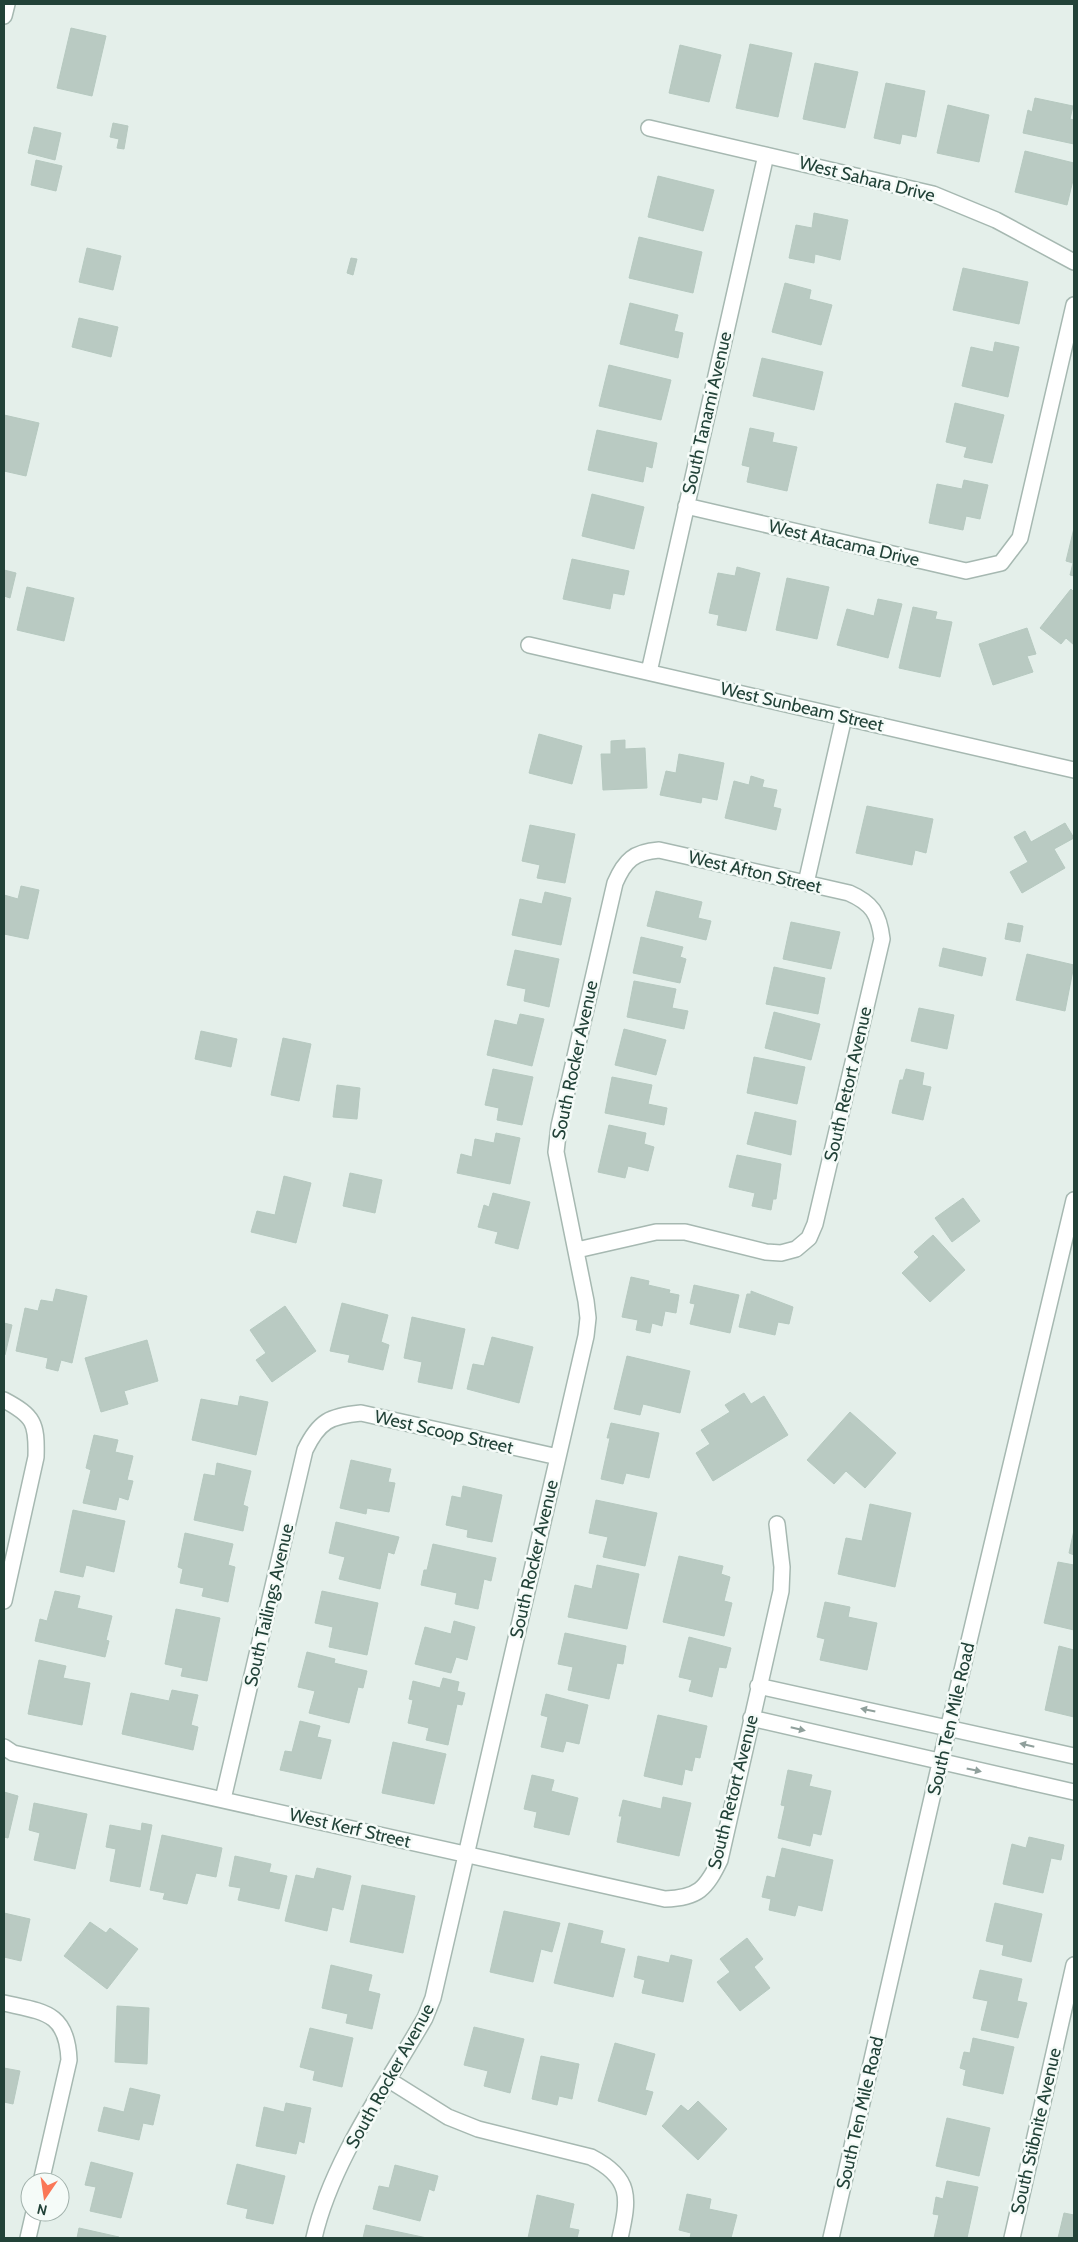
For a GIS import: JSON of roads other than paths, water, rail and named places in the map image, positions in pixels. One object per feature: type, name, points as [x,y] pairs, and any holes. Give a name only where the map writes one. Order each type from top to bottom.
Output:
[{"type":"street","points":[[4,16],[7,4]]},
{"type":"street","name":"West Sahara Drive","points":[[649,128],[934,194],[996,220],[1074,262]]},
{"type":"street","name":"South Tanami Avenue","points":[[648,672],[766,155]]},
{"type":"street","name":"West Atacama Drive","points":[[686,506],[966,571],[1001,563],[1020,538],[1074,305]]},
{"type":"street","name":"West Sunbeam Street","points":[[529,645],[1074,770]]},
{"type":"street","points":[[806,883],[844,717]]},
{"type":"street","name":"West Afton Street","points":[[630,859],[643,852],[659,850],[849,893],[865,900],[875,912]]},
{"type":"street","name":"South Rocker Avenue","points":[[314,2238],[318,2218],[340,2166],[426,2018],[433,1998],[586,1336],[588,1318],[556,1152],[559,1126],[615,883],[621,870],[630,859]]},
{"type":"street","name":"South Retort Avenue","points":[[576,1250],[656,1232],[684,1232],[766,1252],[780,1253],[796,1249],[809,1238],[815,1224],[822,1196],[882,939],[880,924],[875,912]]},
{"type":"street","name":"South Ten Mile Road","points":[[831,2238],[948,1727],[1074,1200]]},
{"type":"street","points":[[4,1400],[31,1418],[37,1437],[36,1458],[4,1601]]},
{"type":"street","name":"West Scoop Street","points":[[329,1419],[361,1413],[558,1457]]},
{"type":"street","name":"South Tailings Avenue","points":[[223,1799],[305,1450],[313,1432],[329,1419]]},
{"type":"street","name":"South Retort Avenue","points":[[698,1893],[711,1878],[720,1860],[781,1591],[782,1567],[777,1524]]},
{"type":"street","points":[[758,1686],[1074,1756]]},
{"type":"street","points":[[751,1718],[940,1763],[1074,1792]]},
{"type":"street","name":"West Kerf Street","points":[[4,1747],[14,1753],[665,1899],[682,1898],[698,1893]]},
{"type":"street","name":"South Stibnite Avenue","points":[[1012,2238],[1074,1965]]},
{"type":"street","points":[[4,2003],[41,2011],[53,2018],[63,2028],[68,2044],[69,2060],[43,2172]]},
{"type":"street","points":[[389,2080],[448,2118],[506,2138],[592,2157],[607,2165],[620,2177],[626,2196],[626,2214],[620,2238]]},
{"type":"street","points":[[28,2238],[32,2222]]}]
